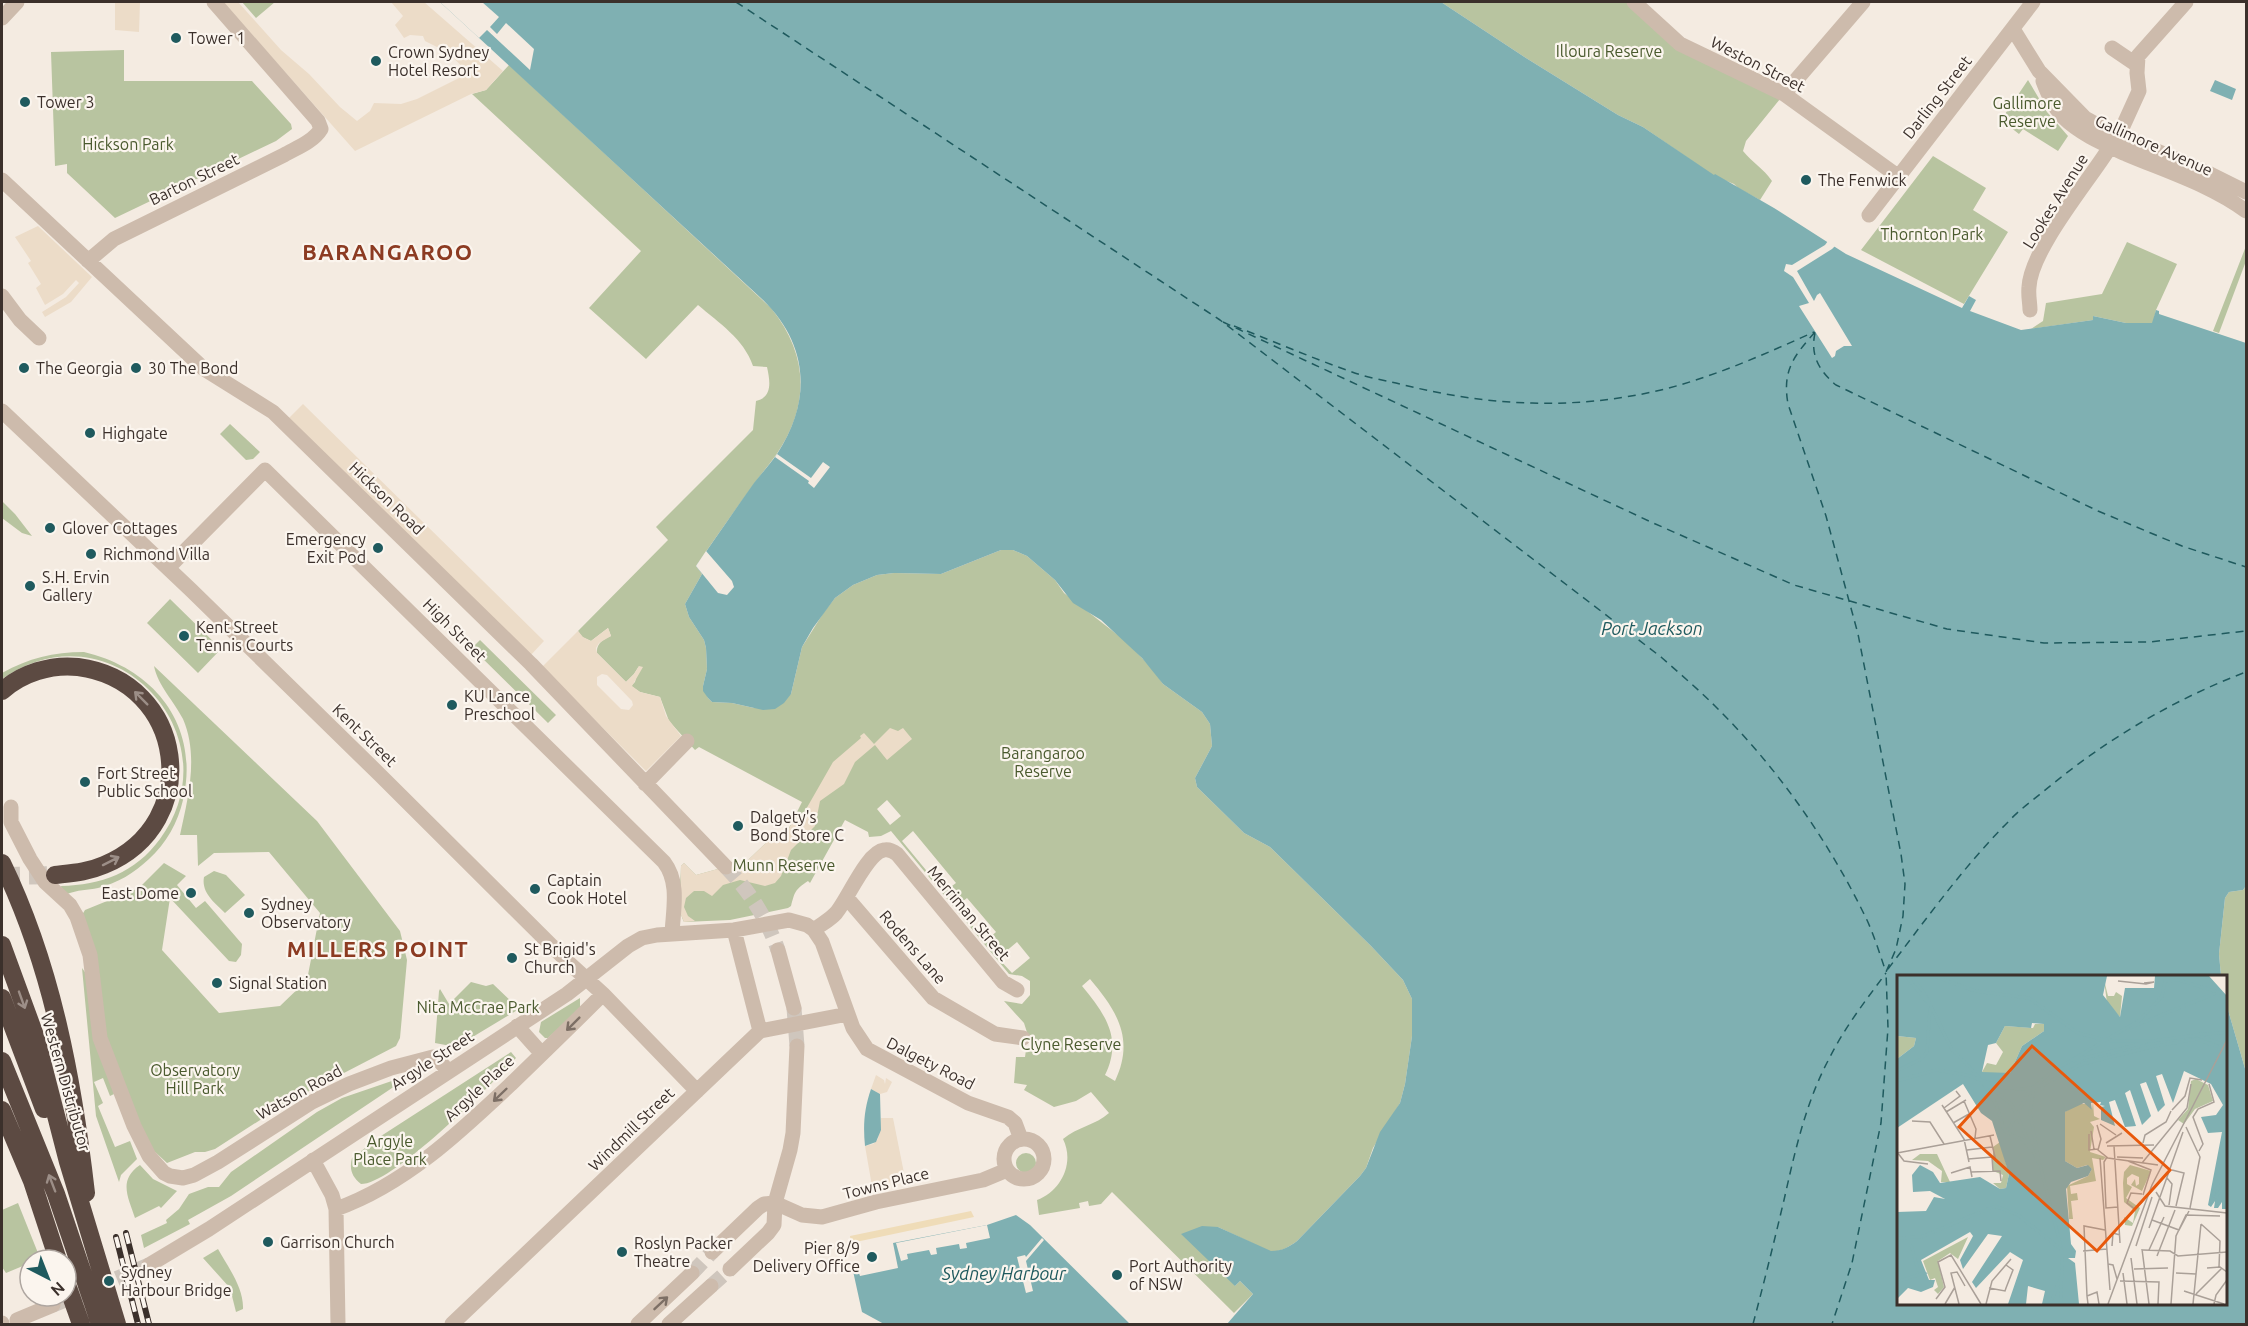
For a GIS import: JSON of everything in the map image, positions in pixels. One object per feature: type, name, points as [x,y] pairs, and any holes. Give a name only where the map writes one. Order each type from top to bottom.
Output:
[{"type":"highway","points":[[2,691],[18,679],[45,669],[72,666],[96,671],[117,679],[138,694],[151,709],[166,738],[170,761],[170,785],[163,808],[152,828],[131,849],[105,865],[76,873],[55,875]]},
{"type":"highway","points":[[2,863],[27,918],[59,1026],[79,1131],[90,1230],[117,1324]]},
{"type":"highway","points":[[2,883],[34,947]]},
{"type":"highway","name":"Western Distributor","points":[[2,945],[36,1038],[68,1162],[90,1230]]},
{"type":"highway","points":[[2,998],[44,1108],[68,1162]]},
{"type":"highway","points":[[2,1061],[36,1141],[72,1238],[99,1324]]},
{"type":"highway","points":[[2,1110],[32,1181],[55,1248]]},
{"type":"highway","points":[[75,1308],[81,1324]]},
{"type":"street","points":[[2,18],[17,2]]},
{"type":"street","name":"Barton Street","points":[[88,261],[114,239],[284,155],[308,141],[321,129],[318,121],[214,2]]},
{"type":"street","name":"Weston Street","points":[[1634,2],[1680,45],[1784,94],[1899,177]]},
{"type":"street","points":[[1784,94],[1863,2]]},
{"type":"street","name":"Darling Street","points":[[1869,215],[2033,2]]},
{"type":"street","points":[[2112,48],[2137,65],[2138,56],[2186,2]]},
{"type":"street","name":"Gallimore Avenue","points":[[2013,29],[2039,71],[2050,100],[2062,116],[2076,128],[2216,176],[2247,192]]},
{"type":"street","name":"Lookes Avenue","points":[[2030,310],[2029,286],[2035,266],[2055,228],[2114,141],[2139,91],[2137,65]]},
{"type":"street","name":"Gallimore Avenue","points":[[2114,141],[2247,211]]},
{"type":"street","name":"Hickson Road","points":[[2,180],[204,369],[273,412],[508,641],[726,867]]},
{"type":"street","points":[[2,296],[20,320],[39,338]]},
{"type":"street","name":"Kent Street","points":[[2,411],[168,568],[379,774],[568,963],[603,994],[697,1091]]},
{"type":"street","name":"High Street","points":[[168,568],[265,470],[664,862],[670,870],[675,886],[672,934]]},
{"type":"street","points":[[645,784],[687,741]]},
{"type":"street","name":"Watson Road","points":[[11,807],[11,822],[30,859],[45,882],[70,905],[78,917],[90,955],[100,1038],[139,1136],[154,1164],[170,1176],[183,1178],[206,1170],[312,1102],[349,1084],[391,1068],[433,1057],[437,1058],[448,1071]]},
{"type":"street","name":"Merriman Street","points":[[847,898],[869,860],[877,852],[885,849],[897,854],[1003,982],[1017,990]]},
{"type":"street","points":[[814,930],[834,915],[847,898]]},
{"type":"street","name":"Rodens Lane","points":[[847,898],[933,998],[995,1034],[1023,1038]]},
{"type":"street","name":"Argyle Street","points":[[148,1265],[209,1229],[588,980],[635,941],[650,936],[737,930],[783,920],[797,921],[814,930]]},
{"type":"street","points":[[737,930],[763,1030],[848,1014]]},
{"type":"street","name":"Dalgety Road","points":[[814,930],[822,942],[856,1035],[867,1049],[968,1103],[1008,1117],[1015,1123],[1021,1139]]},
{"type":"street","points":[[778,950],[794,1008]]},
{"type":"street","name":"Argyle Place","points":[[336,1209],[362,1200],[390,1184],[464,1129],[603,994]]},
{"type":"street","points":[[517,1026],[542,1054]]},
{"type":"street","name":"Windmill Street","points":[[452,1324],[763,1030]]},
{"type":"street","points":[[730,1269],[774,1225],[775,1203],[793,1133],[797,1046]]},
{"type":"street","points":[[1021,1139],[1031,1141],[1041,1148],[1043,1153],[1043,1166],[1035,1176],[1029,1179],[1017,1178],[1007,1170],[1004,1158],[1009,1145],[1021,1139]]},
{"type":"street","points":[[313,1161],[328,1186],[336,1209],[338,1324]]},
{"type":"street","name":"Towns Place","points":[[775,1203],[802,1215],[822,1217],[876,1202],[983,1180],[1007,1170]]},
{"type":"street","points":[[712,1252],[758,1208],[764,1204],[775,1203]]},
{"type":"street","points":[[638,1324],[692,1273]]},
{"type":"street","points":[[669,1324],[711,1286]]},
{"type":"street","points":[[7,1323],[45,1308]]},
{"type":"green space","points":[[242,2],[275,2],[256,18]]},
{"type":"green space","name":"Illoura Reserve","points":[[1441,2],[1632,2],[1630,4],[1780,99],[1746,141],[1743,151],[1772,181],[1760,200],[1734,184],[1714,176],[1643,127],[1618,115]]},
{"type":"green space","name":"Hickson Park","points":[[124,50],[124,81],[252,81],[291,124],[292,129],[276,141],[115,218],[67,173],[67,164],[55,166],[51,52]]},
{"type":"green space","name":"Barangaroo Reserve","points":[[509,65],[771,308],[793,344],[800,381],[795,418],[776,455],[696,566],[702,574],[685,604],[689,617],[704,640],[707,669],[703,686],[712,702],[732,703],[754,708],[791,694],[802,647],[835,598],[853,585],[877,575],[941,574],[1001,550],[1013,550],[1027,556],[1055,580],[1064,593],[1128,643],[1163,684],[1202,712],[1210,724],[1212,746],[1195,778],[1197,787],[1244,833],[1270,847],[1403,980],[1412,999],[1412,1036],[1405,1084],[1400,1103],[1373,1148],[1366,1168],[1297,1241],[1282,1250],[1271,1252],[1218,1227],[1235,1286],[1240,1281],[1253,1294],[1234,1313],[1112,1192],[1101,1204],[1089,1206],[1088,1201],[1079,1203],[1080,1208],[1039,1215],[1037,1200],[1053,1190],[1064,1175],[1067,1157],[1063,1139],[1109,1113],[1091,1092],[1076,1101],[1054,1107],[1024,1090],[1027,1085],[1014,1083],[1016,1057],[1025,1057],[1026,1050],[1031,1045],[1024,1023],[1004,1001],[1022,1004],[1030,995],[1030,981],[1022,976],[1009,974],[891,831],[881,836],[869,837],[868,832],[845,820],[810,883],[808,881],[798,889],[788,908],[730,920],[684,922],[680,902],[681,866],[684,863],[696,875],[747,861],[767,842],[784,838],[802,802],[699,747],[695,750],[669,721],[660,697],[640,692],[631,686],[635,682],[639,666],[626,682],[597,653],[601,642],[611,636],[608,628],[591,641],[582,637],[578,631],[668,540],[656,527],[753,430],[756,401],[765,396],[769,388],[767,367],[753,366],[749,356],[737,340],[698,305],[646,359],[589,308],[641,251],[472,94],[486,90]],"holes":[[[887,800],[901,816],[890,825],[877,809]],[[913,831],[956,883],[944,892],[902,841]],[[967,898],[996,932],[986,941],[956,907]],[[1017,942],[1030,958],[1012,973],[998,958]],[[1090,979],[1108,1003],[1120,1026],[1123,1052],[1115,1081],[1105,1075],[1110,1062],[1112,1038],[1098,1007],[1082,986]]]},
{"type":"green space","name":"Gallimore Reserve","points":[[2028,80],[2047,112],[2068,136],[2058,151],[2023,129],[2019,134],[2001,120]]},
{"type":"green space","name":"Thornton Park","points":[[1933,156],[1986,188],[1973,210],[2008,232],[1964,304],[1861,250]]},
{"type":"green space","points":[[2127,242],[2177,264],[2156,310],[2153,323],[2126,323],[2093,316],[2093,320],[2031,329],[2043,321],[2046,303],[2102,294]]},
{"type":"green space","points":[[2246,246],[2246,261],[2219,333],[2213,331]]},
{"type":"green space","points":[[230,424],[260,452],[253,459],[246,460],[220,434]]},
{"type":"green space","points":[[2,501],[32,536],[22,533],[2,518]]},
{"type":"green space","name":"Kent Street Tennis Courts","points":[[170,599],[221,649],[198,673],[147,623]]},
{"type":"green space","points":[[480,640],[556,715],[548,723],[472,648]]},
{"type":"green space","points":[[84,652],[110,660],[132,672],[151,687],[167,705],[178,726],[185,748],[187,773],[178,816],[166,840],[155,853],[138,869],[119,880],[98,888],[67,894],[62,891],[61,886],[90,883],[116,875],[140,861],[150,851],[160,839],[180,799],[183,760],[172,723],[151,692],[120,669],[84,657],[43,660],[2,679],[2,673],[22,663],[62,653]]},
{"type":"green space","name":"Observatory Hill Park","points":[[154,666],[317,821],[400,931],[407,960],[400,1038],[396,1046],[288,1102],[215,1149],[195,1152],[167,1163],[153,1150],[134,1116],[107,1044],[82,915],[85,910],[139,888],[164,863],[186,876],[177,885],[196,908],[205,901],[242,944],[241,955],[236,962],[229,961],[170,898],[162,950],[219,1013],[280,1006],[307,980],[320,913],[269,852],[214,853],[198,866],[197,835],[180,835],[190,777],[188,733],[183,719],[163,687]]},
{"type":"green space","points":[[214,871],[226,875],[245,895],[225,913],[205,888],[204,877]]},
{"type":"green space","points":[[2246,886],[2246,1072],[2227,1006],[2227,975],[2221,975],[2219,954],[2225,898],[2229,892],[2243,890]]},
{"type":"green space","points":[[82,968],[87,975],[114,1094],[110,1096],[103,1078],[94,1082],[103,1103],[98,1106],[115,1147],[130,1141],[137,1159],[121,1175],[119,1182],[96,1116]]},
{"type":"green space","name":"Nita McCrae Park","points":[[471,982],[486,986],[493,984],[519,1009],[456,1047],[435,1043],[440,989],[449,1004]]},
{"type":"green space","points":[[580,998],[580,1009],[548,1038],[539,1032],[541,1022]]},
{"type":"green space","name":"Argyle Place Park","points":[[511,1052],[516,1058],[442,1131],[418,1151],[376,1180],[361,1184],[355,1179],[351,1169],[352,1158],[381,1136]]},
{"type":"green space","points":[[421,1071],[231,1196],[188,1220],[190,1224],[144,1248],[141,1235],[167,1223],[166,1220],[179,1209],[189,1194],[208,1187],[219,1187],[231,1172],[317,1112],[342,1098]]},
{"type":"green space","points":[[1026,1153],[1033,1156],[1036,1163],[1033,1170],[1026,1173],[1019,1170],[1016,1163],[1019,1156]]},
{"type":"green space","points":[[140,1165],[153,1179],[177,1191],[161,1208],[159,1206],[135,1218],[128,1196],[127,1183],[133,1171]]},
{"type":"green space","points":[[18,1203],[36,1248],[18,1248],[18,1268],[6,1273],[2,1267],[2,1210]]},
{"type":"green space","points":[[218,1249],[241,1293],[243,1309],[236,1312],[230,1288],[203,1258]]},
{"type":"sand","points":[[971,1211],[974,1217],[851,1243],[850,1236]]},
{"type":"shaded area","points":[[115,2],[140,2],[139,32],[115,30]]},
{"type":"shaded area","points":[[223,2],[238,2],[281,50],[357,121],[370,111],[374,103],[401,104],[417,99],[469,73],[447,52],[425,41],[423,36],[410,35],[404,38],[395,25],[403,16],[391,2],[424,2],[503,71],[486,90],[471,94],[355,151]]},
{"type":"shaded area","points":[[38,226],[92,277],[71,302],[45,317],[42,312],[66,297],[79,283],[76,280],[63,294],[45,305],[36,288],[41,284],[28,263],[31,261],[15,237]]},
{"type":"shaded area","points":[[303,404],[544,641],[529,657],[287,420]]},
{"type":"shaded area","points":[[608,628],[611,636],[599,643],[596,648],[597,653],[626,682],[639,666],[643,667],[632,686],[640,692],[660,697],[666,716],[681,736],[646,771],[542,667],[578,631],[591,641]],"holes":[[[602,674],[607,675],[632,701],[633,705],[629,710],[621,709],[597,685],[597,677]]]},
{"type":"shaded area","points":[[890,728],[898,731],[903,728],[912,739],[887,760],[875,745],[855,762],[844,784],[820,801],[815,826],[791,850],[781,876],[775,883],[765,886],[740,880],[723,885],[712,896],[704,891],[694,891],[686,898],[684,907],[688,916],[695,921],[684,922],[680,912],[681,866],[684,863],[696,875],[747,861],[767,842],[784,838],[796,815],[801,818],[833,762],[864,733],[874,744]]},
{"type":"shaded area","points":[[876,1075],[884,1080],[885,1084],[886,1078],[892,1082],[887,1092],[880,1094],[871,1089]]},
{"type":"shaded area","points":[[881,1118],[893,1118],[905,1178],[872,1186],[865,1146],[873,1144],[878,1139]]},
{"type":"water","name":"Port Jackson","points":[[440,2],[1441,2],[1618,115],[1643,127],[1714,175],[1774,208],[1846,254],[1962,308],[1969,296],[1976,300],[1970,311],[2021,330],[2093,320],[2093,316],[2126,323],[2152,323],[2156,310],[2159,314],[2246,343],[2246,886],[2243,890],[2229,892],[2225,898],[2219,954],[2221,975],[1897,975],[1897,1305],[2227,1305],[2227,1006],[2246,1072],[2246,1324],[1227,1324],[1253,1294],[1240,1281],[1235,1286],[1181,1234],[1202,1226],[1218,1227],[1271,1251],[1288,1247],[1297,1241],[1366,1168],[1380,1132],[1400,1103],[1412,1036],[1412,999],[1403,980],[1371,946],[1270,847],[1244,833],[1197,787],[1195,778],[1212,746],[1210,724],[1202,712],[1163,684],[1142,658],[1101,620],[1073,603],[1055,580],[1027,556],[1013,550],[1001,550],[941,574],[877,575],[853,585],[835,598],[813,628],[802,647],[791,694],[775,709],[763,710],[732,703],[712,702],[708,698],[703,691],[707,669],[706,648],[704,640],[689,617],[685,604],[702,574],[696,566],[777,454],[796,414],[800,394],[797,355],[790,336],[778,317],[763,300]]},
{"type":"water","points":[[2215,80],[2236,89],[2232,100],[2210,91]]},
{"type":"water","points":[[871,1089],[880,1094],[881,1130],[876,1142],[865,1146],[865,1118]]},
{"type":"water","name":"Sydney Harbour","points":[[1016,1215],[1030,1225],[1130,1324],[884,1324],[862,1312],[853,1271],[858,1270],[860,1276],[898,1268],[893,1243],[987,1225]]},
{"type":"pier","points":[[440,2],[482,2],[499,17],[490,27],[497,34],[506,23],[534,49],[530,70],[487,30],[479,38]]},
{"type":"pier","points":[[1828,241],[1835,246],[1797,271],[1814,301],[1820,293],[1852,346],[1844,346],[1836,351],[1832,358],[1799,306],[1809,303],[1793,277],[1784,271],[1786,264],[1792,265]]},
{"type":"pier","points":[[777,454],[811,478],[823,462],[830,467],[814,488],[808,483],[809,481],[775,457]]},
{"type":"pier","points":[[706,551],[732,581],[734,587],[727,595],[718,593],[696,566]]},
{"type":"pier","points":[[987,1225],[990,1238],[966,1243],[967,1248],[960,1249],[959,1244],[936,1248],[937,1254],[931,1255],[929,1250],[907,1254],[908,1259],[901,1261],[896,1243]]},
{"type":"pier","points":[[1042,1238],[1044,1240],[1026,1261],[1033,1291],[1026,1293],[1017,1257],[1025,1255],[1026,1257]]},
{"type":"ferry route","points":[[736,2],[1220,320],[1661,657],[1702,693],[1737,729],[1798,803],[1833,856],[1848,884],[1870,927],[1886,972]]},
{"type":"ferry route","points":[[1223,322],[1651,522],[1794,585],[1947,629],[2044,643],[2149,642],[2246,631]]},
{"type":"ferry route","points":[[1234,326],[1368,377],[1462,397],[1528,403],[1594,401],[1661,390],[1720,372],[1814,332]]},
{"type":"ferry route","points":[[1815,332],[1791,364],[1787,382],[1788,404],[1826,516],[1858,634],[1905,884],[1903,916],[1896,949],[1886,972],[1888,1028],[1881,1123],[1852,1263],[1832,1324]]},
{"type":"ferry route","points":[[1815,333],[1814,348],[1817,362],[1836,385],[2098,511],[2182,546],[2246,567]]},
{"type":"ferry route","points":[[1888,969],[1961,874],[2021,809],[2090,755],[2140,723],[2192,695],[2246,672]]},
{"type":"ferry route","points":[[1753,1324],[1797,1145],[1814,1091],[1842,1035],[1886,973]]},
{"type":"tunnel","points":[[726,867],[743,886],[756,906],[778,950]]},
{"type":"tunnel","points":[[2,876],[55,875]]},
{"type":"tunnel","points":[[794,1008],[797,1046]]},
{"type":"tunnel","points":[[692,1273],[712,1252]]},
{"type":"tunnel","points":[[78,1295],[149,1265]]},
{"type":"tunnel","points":[[711,1286],[730,1269]]},
{"type":"railway","points":[[126,1233],[149,1324]]},
{"type":"railway","points":[[116,1237],[138,1324]]},
{"type":"place","name":"Tower 1","points":[[176,38]]},
{"type":"place","name":"Crown Sydney Hotel Resort","points":[[376,61]]},
{"type":"place","name":"Tower 3","points":[[25,102]]},
{"type":"place","name":"The Fenwick","points":[[1806,180]]},
{"type":"place","name":"The Georgia","points":[[24,368]]},
{"type":"place","name":"30 The Bond","points":[[136,368]]},
{"type":"place","name":"Highgate","points":[[90,433]]},
{"type":"place","name":"Glover Cottages","points":[[50,528]]},
{"type":"place","name":"Emergency Exit Pod","points":[[378,548]]},
{"type":"place","name":"Richmond Villa","points":[[91,554]]},
{"type":"place","name":"S.H. Ervin Gallery","points":[[30,586]]},
{"type":"place","name":"Kent Street Tennis Courts","points":[[184,636]]},
{"type":"place","name":"KU Lance Preschool","points":[[452,705]]},
{"type":"place","name":"Fort Street Public School","points":[[85,782]]},
{"type":"place","name":"Dalgety's Bond Store C","points":[[738,826]]},
{"type":"place","name":"Captain Cook Hotel","points":[[535,889]]},
{"type":"place","name":"East Dome","points":[[191,893]]},
{"type":"place","name":"Sydney Observatory","points":[[249,913]]},
{"type":"place","name":"St Brigid's Church","points":[[512,958]]},
{"type":"place","name":"Signal Station","points":[[217,983]]},
{"type":"place","name":"Garrison Church","points":[[268,1242]]},
{"type":"place","name":"Roslyn Packer Theatre","points":[[622,1252]]},
{"type":"place","name":"Pier 8/9 Delivery Office","points":[[872,1257]]},
{"type":"place","name":"Port Authority of NSW","points":[[1117,1275]]},
{"type":"place","name":"Sydney Harbour Bridge","points":[[109,1281]]},
{"type":"district","name":"BARANGAROO","points":[[388,252]]},
{"type":"district","name":"MILLERS POINT","points":[[378,949]]},
{"type":"park label","name":"Munn Reserve","points":[[784,865]]},
{"type":"park label","name":"Clyne Reserve","points":[[1071,1044]]}]
